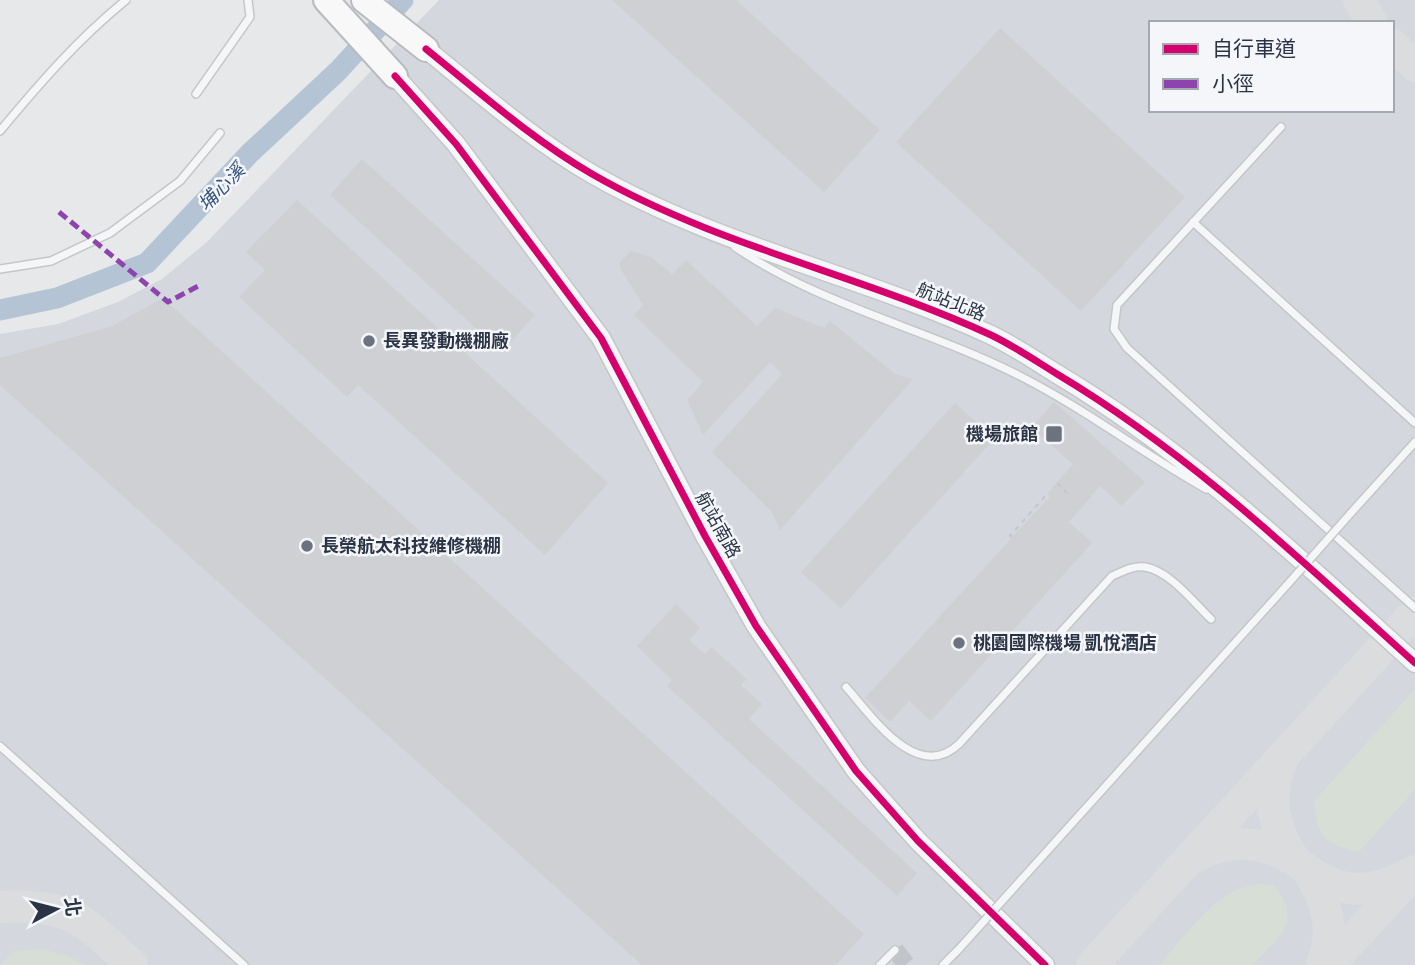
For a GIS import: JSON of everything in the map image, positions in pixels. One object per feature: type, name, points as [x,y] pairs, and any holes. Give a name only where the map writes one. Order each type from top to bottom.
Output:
[{"type":"highway","points":[[364,0],[426,50]]},
{"type":"highway","points":[[333,6],[395,76]]},
{"type":"street","name":"航站北路","points":[[426,50],[591,173],[711,230],[879,290],[993,336],[1142,429],[1252,515],[1415,663]]},
{"type":"street","name":"航站南路","points":[[395,76],[456,144],[601,338],[705,536],[756,626],[856,771],[918,841],[1045,965]]},
{"type":"lane","points":[[0,131],[59,61],[90,29],[126,0]]},
{"type":"lane","points":[[196,94],[250,17],[248,0]]},
{"type":"lane","points":[[1281,127],[1116,306],[1114,329],[1127,348],[1415,608]]},
{"type":"lane","points":[[0,269],[51,261],[110,233],[180,181],[220,133]]},
{"type":"lane","points":[[1193,222],[1415,423]]},
{"type":"lane","points":[[711,230],[751,258],[812,289],[1019,375],[1077,407],[1152,458],[1252,515]]},
{"type":"lane","points":[[943,965],[1415,442]]},
{"type":"lane","points":[[846,687],[902,747],[915,754],[944,755],[959,744],[1112,576],[1128,569],[1144,567],[1157,572],[1212,620]]},
{"type":"lane","points":[[0,746],[244,965]]},
{"type":"lane","points":[[880,965],[895,950]]},
{"type":"path","points":[[1057,483],[1067,493]]},
{"type":"path","points":[[1012,537],[1010,536],[1047,494]]},
{"type":"shaded area","points":[[439,0],[1415,0],[1415,965],[0,965],[0,334],[58,324],[118,302],[162,279],[207,242]]},
{"type":"shaded area","points":[[1415,689],[1415,790],[1359,852],[1330,842],[1320,831],[1314,801]]},
{"type":"shaded area","points":[[1258,884],[1274,885],[1283,898],[1287,919],[1279,937],[1253,965],[1159,965],[1215,904],[1243,888]]},
{"type":"shaded area","points":[[42,949],[65,955],[86,965],[0,965],[14,951]]},
{"type":"building","points":[[612,0],[736,0],[880,130],[824,192]]},
{"type":"building","points":[[1000,28],[1185,197],[1081,311],[896,142]]},
{"type":"building","points":[[362,159],[535,315],[502,352],[330,195]]},
{"type":"building","name":"長異發動機棚廠","points":[[297,200],[608,483],[545,555],[358,385],[347,397],[239,297],[265,270],[246,252]]},
{"type":"building","points":[[631,251],[651,257],[672,274],[686,260],[757,326],[775,308],[824,328],[830,321],[895,374],[913,379],[780,530],[772,512],[712,452],[782,374],[770,362],[703,435],[687,400],[703,382],[634,315],[643,305],[620,268],[620,262]]},
{"type":"building","name":"長榮航太科技維修機棚","points":[[163,298],[864,934],[836,965],[642,965],[0,385],[0,358],[112,326]]},
{"type":"building","name":"桃園國際機場 凱悅酒店","points":[[1054,402],[1145,482],[1122,506],[1100,486],[1069,522],[1092,543],[931,721],[909,701],[890,722],[865,698],[1050,496],[1047,494],[1073,464],[1031,428]]},
{"type":"building","points":[[955,403],[994,439],[841,608],[801,572]]},
{"type":"building","points":[[676,604],[700,628],[689,640],[705,654],[711,647],[747,679],[741,685],[762,704],[749,719],[917,873],[897,896],[667,686],[672,680],[637,646]]},
{"type":"waterway","name":"埔心溪","points":[[0,310],[57,298],[147,263],[250,153],[338,71],[403,0]]},
{"type":"taxiway","points":[[1359,0],[1371,21]]},
{"type":"taxiway","points":[[1394,46],[1415,66]]},
{"type":"taxiway","points":[[1092,965],[1415,612]]},
{"type":"taxiway","points":[[1282,761],[1274,787],[1274,812],[1282,837],[1295,861]]},
{"type":"taxiway","points":[[1193,858],[1218,847],[1258,845],[1283,854],[1326,881],[1357,889],[1383,885],[1415,871]]},
{"type":"taxiway","points":[[1309,873],[1321,895],[1328,918],[1328,940],[1322,965]]},
{"type":"taxiway","points":[[1329,965],[1411,876]]},
{"type":"taxiway","points":[[0,907],[45,908],[74,917],[100,935],[132,965]]},
{"type":"tunnel","points":[[895,950],[907,965]]},
{"type":"marked path","points":[[59,212],[168,302],[202,284]]},
{"type":"cycle path","points":[[426,49],[507,115],[570,161],[640,199],[739,241],[942,314],[991,335],[1025,354],[1106,405],[1199,473],[1287,547],[1415,663]]},
{"type":"cycle path","points":[[395,76],[456,144],[601,338],[705,536],[756,626],[856,771],[918,841],[1045,965]]},
{"type":"place","name":"長異發動機棚廠","points":[[369,341]]},
{"type":"place","name":"機場旅館","points":[[1054,434]]},
{"type":"place","name":"長榮航太科技維修機棚","points":[[307,546]]},
{"type":"place","name":"桃園國際機場 凱悅酒店","points":[[959,643]]}]
